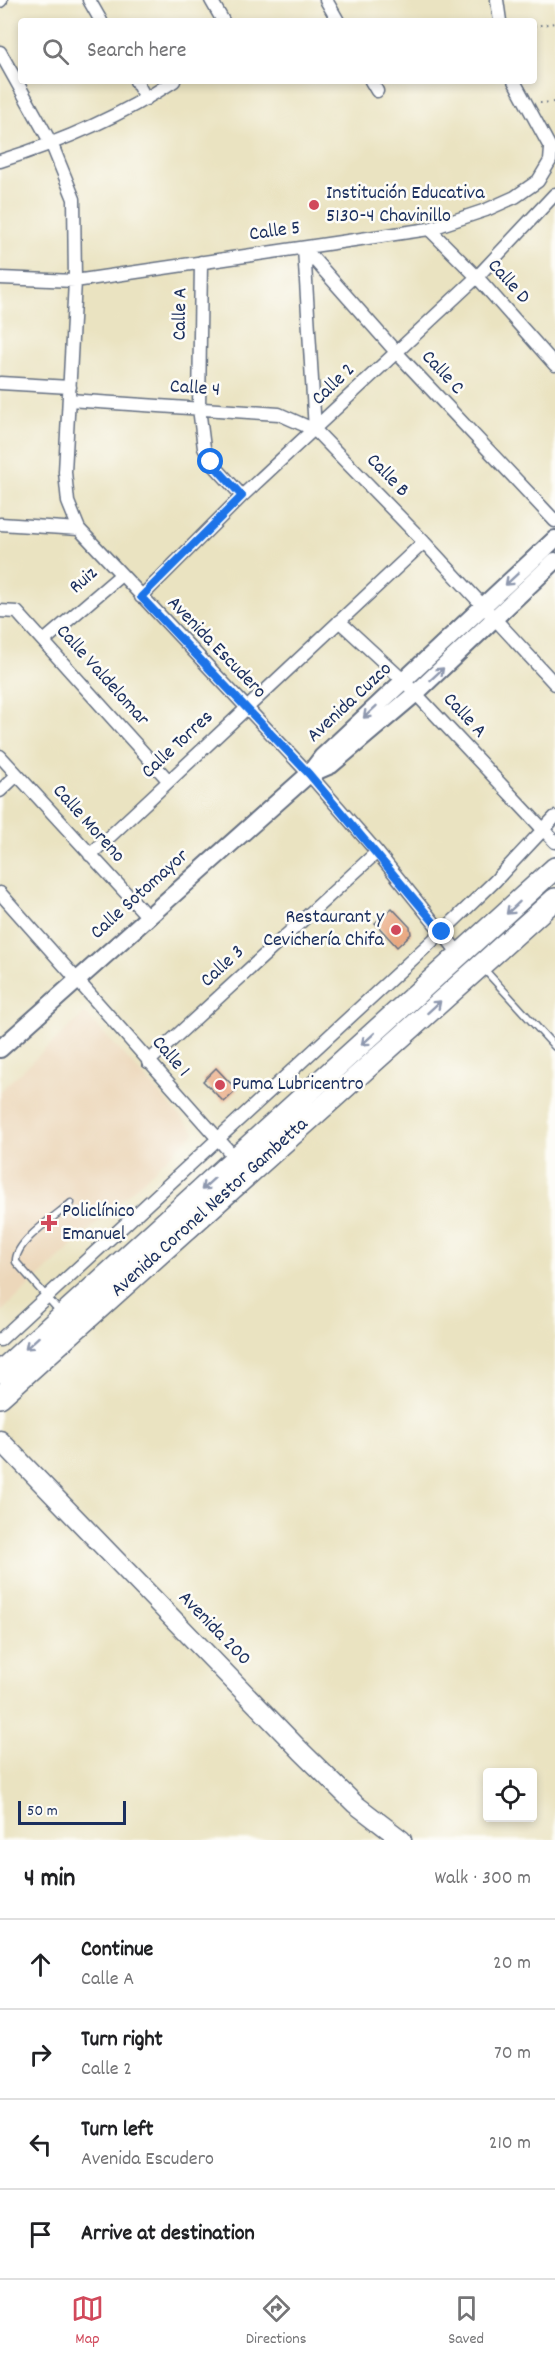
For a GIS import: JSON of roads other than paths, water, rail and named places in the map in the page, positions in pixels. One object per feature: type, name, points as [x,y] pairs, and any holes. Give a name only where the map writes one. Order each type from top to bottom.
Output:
[{"type":"highway","name":"Avenida Coronel Nestor Gambetta","points":[[0,1372],[461,956],[555,868]]},
{"type":"highway","name":"Avenida Coronel Nestor Gambetta","points":[[0,1398],[555,899]]},
{"type":"main road","name":"Avenida 200","points":[[0,1440],[301,1751],[355,1804],[402,1840]]},
{"type":"street","points":[[89,0],[99,18]]},
{"type":"street","points":[[211,0],[221,18]]},
{"type":"street","points":[[326,0],[336,18]]},
{"type":"street","points":[[497,0],[500,18]]},
{"type":"street","name":"Avenida Escudero","points":[[0,52],[52,145],[74,199],[75,281],[65,472],[68,502],[79,529],[309,774],[377,852],[461,956]]},
{"type":"street","points":[[138,84],[146,99]]},
{"type":"street","points":[[0,161],[52,145],[146,99],[169,84]]},
{"type":"street","name":"Calle 5","points":[[0,278],[75,281],[429,229],[486,210],[515,196],[538,180],[553,161],[551,149],[516,84]]},
{"type":"street","name":"Calle 2","points":[[141,597],[242,496],[477,277],[554,198]]},
{"type":"street","name":"Calle D","points":[[429,229],[477,277],[555,365]]},
{"type":"street","points":[[304,248],[315,430]]},
{"type":"street","name":"Calle C","points":[[304,248],[396,352],[555,521]]},
{"type":"street","name":"Calle A","points":[[201,262],[199,408],[204,448],[211,462],[242,496]]},
{"type":"street","points":[[0,383],[70,387]]},
{"type":"street","name":"Calle 4","points":[[69,400],[279,414],[315,430]]},
{"type":"street","name":"Calle B","points":[[315,430],[424,542],[555,684]]},
{"type":"street","points":[[0,524],[79,529]]},
{"type":"street","name":"Avenida Cuzco","points":[[309,774],[331,765],[489,612],[555,539]]},
{"type":"street","name":"Calle Torres","points":[[90,855],[424,542]]},
{"type":"street","name":"Avenida Cuzco","points":[[489,612],[555,561]]},
{"type":"street","name":"Ruiz","points":[[45,640],[121,575]]},
{"type":"street","name":"Calle Valdelomar","points":[[0,611],[17,612],[45,640],[168,780]]},
{"type":"street","name":"Calle A","points":[[339,621],[410,687],[555,842]]},
{"type":"street","name":"Calle Moreno","points":[[0,756],[148,917]]},
{"type":"street","name":"Calle Sotomayor","points":[[2,1042],[77,979],[309,774]]},
{"type":"street","points":[[0,791],[17,775]]},
{"type":"street","points":[[0,1340],[216,1138],[442,932],[555,818]]},
{"type":"street","name":"Calle 3","points":[[148,1062],[377,852]]},
{"type":"street","name":"Calle 1","points":[[0,893],[236,1159]]},
{"type":"lane","points":[[481,965],[555,1047]]},
{"type":"lane","points":[[63,1315],[16,1262],[15,1256],[23,1243],[71,1203]]},
{"type":"place","name":"Institución Educativa 5130-4 Chavinillo","points":[[314,205]]},
{"type":"place","name":"Restaurant y Cevichería Chifa","points":[[396,930]]},
{"type":"place","name":"Puma Lubricentro","points":[[220,1085]]},
{"type":"place","name":"Policlínico Emanuel","points":[[49,1223]]}]
